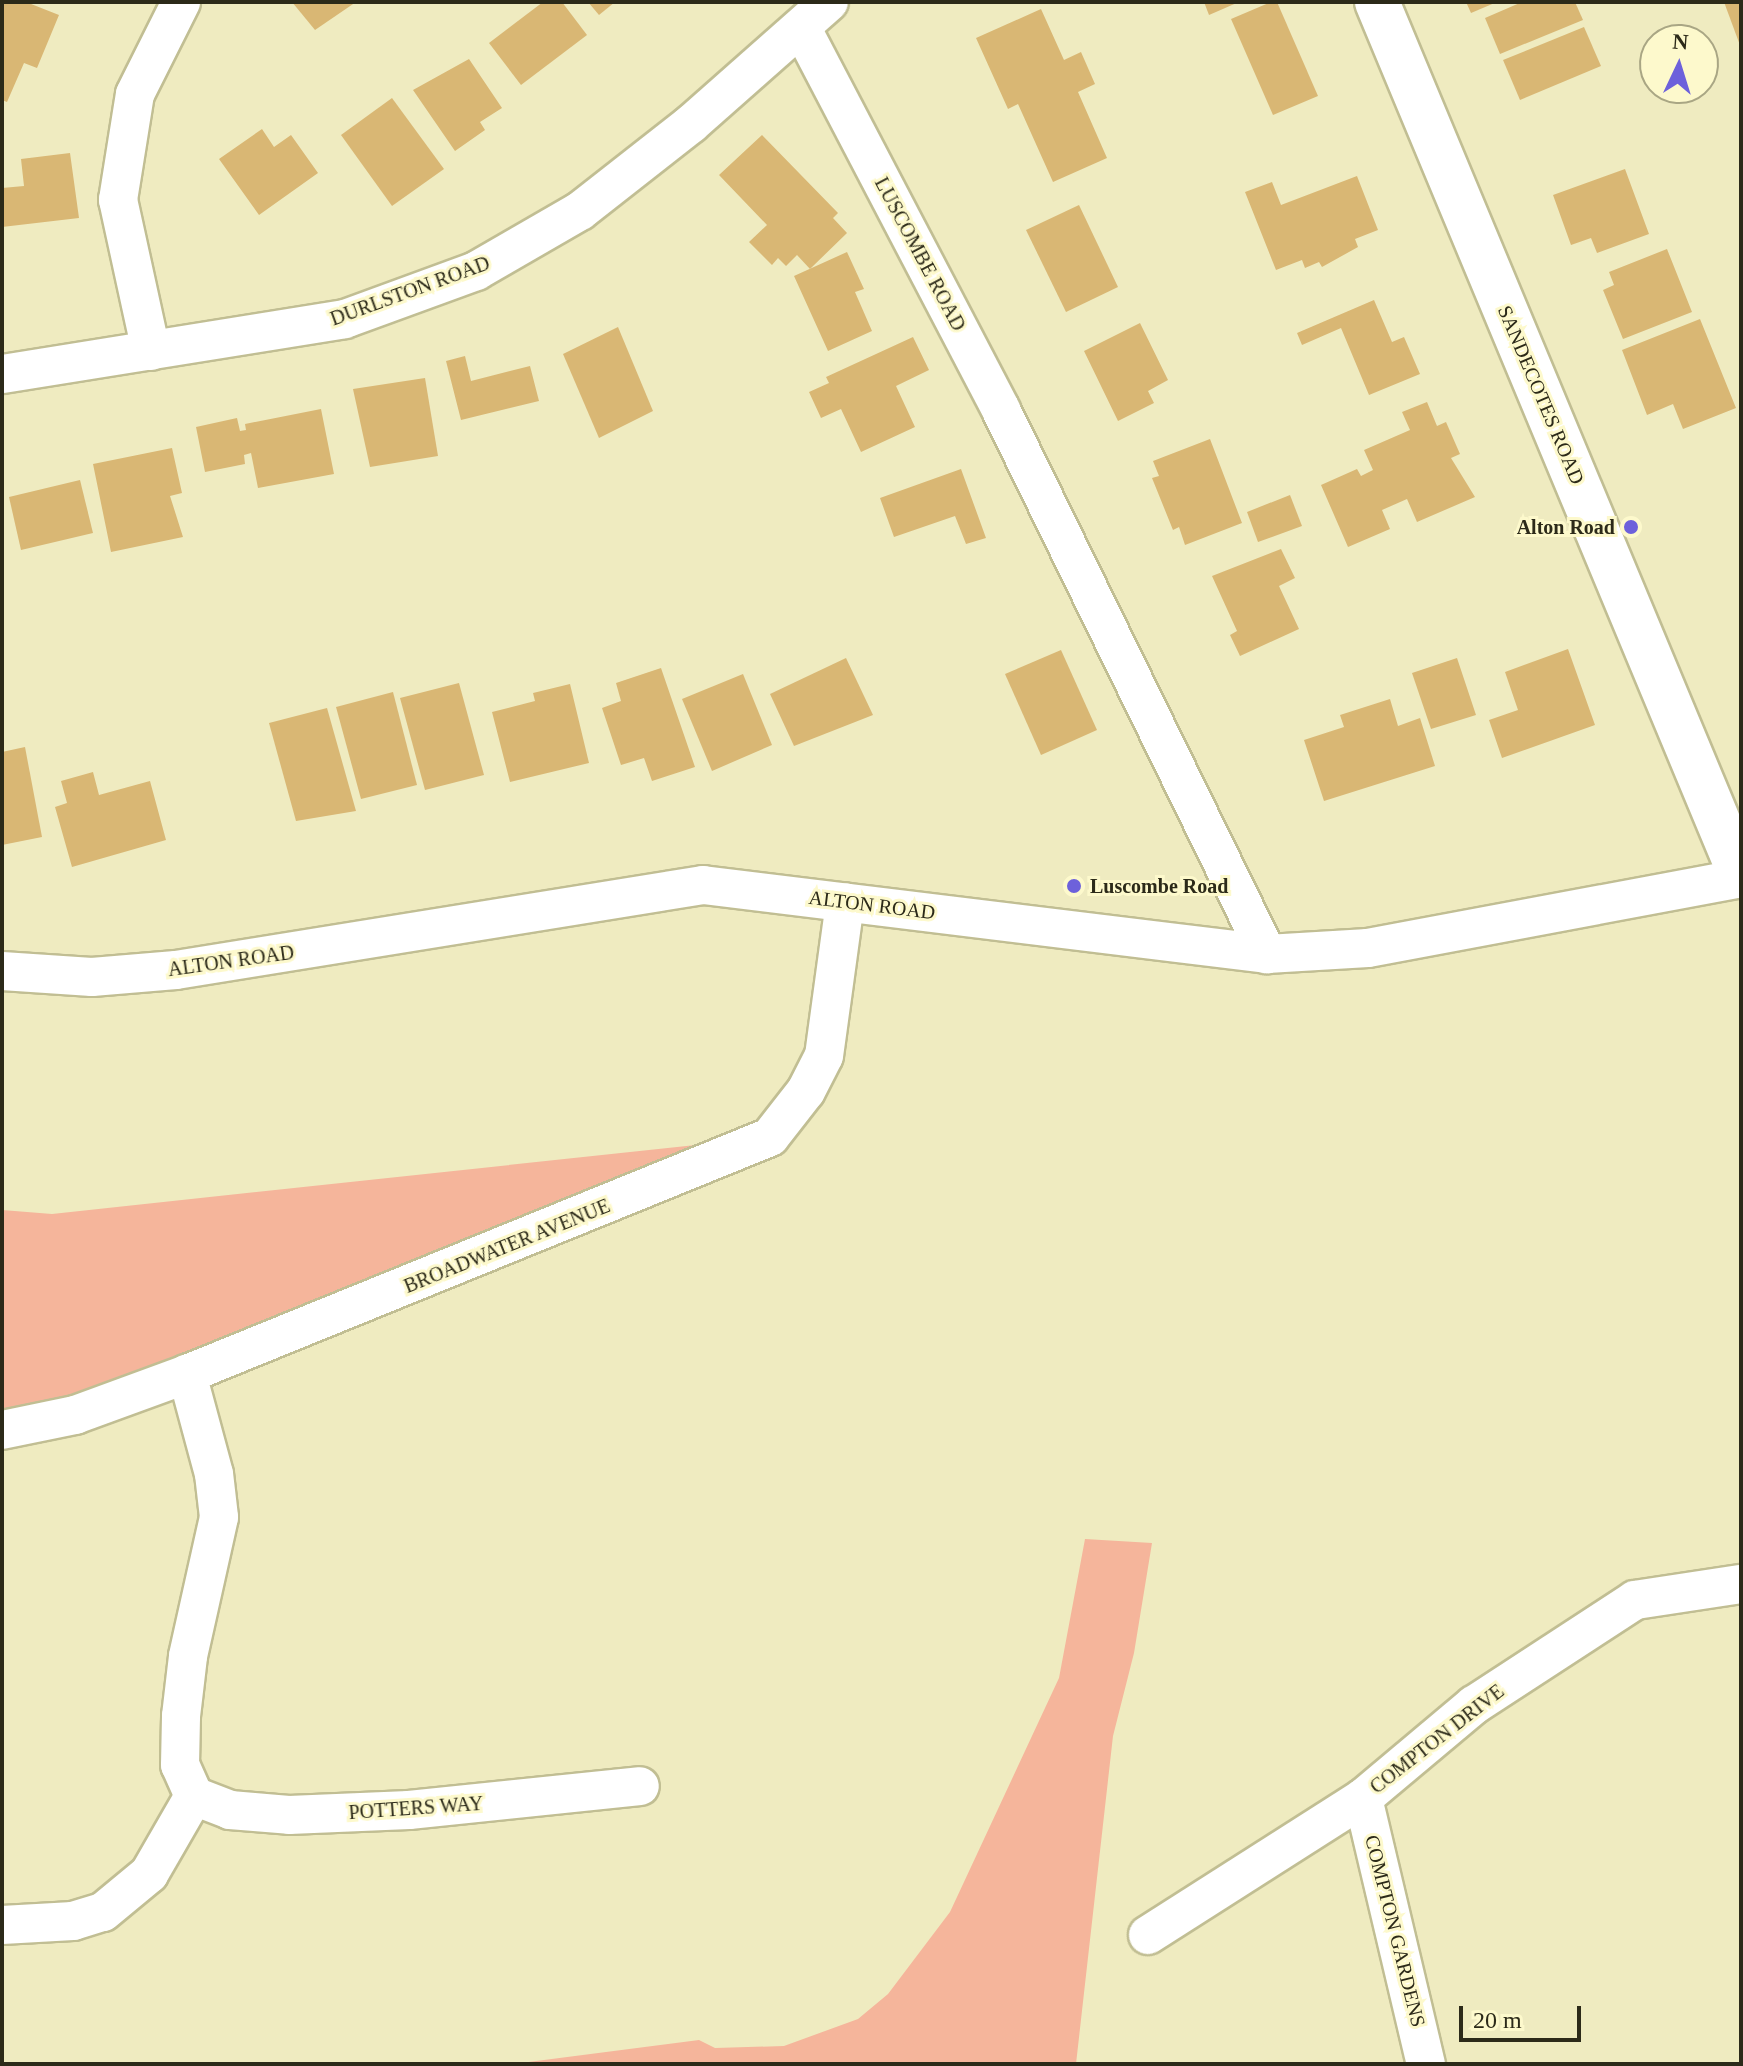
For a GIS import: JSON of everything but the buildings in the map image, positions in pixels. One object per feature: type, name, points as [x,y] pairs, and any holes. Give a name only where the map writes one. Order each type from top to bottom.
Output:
[{"type":"street","points":[[151,351],[118,200],[135,94],[181,2]]},
{"type":"street","name":"DURLSTON ROAD","points":[[2,374],[345,319],[476,271],[580,211],[802,29],[829,2]]},
{"type":"street","name":"SANDECOTES ROAD","points":[[1377,2],[1741,877]]},
{"type":"street","name":"LUSCOMBE ROAD","points":[[802,29],[1001,410],[1267,954]]},
{"type":"street","name":"ALTON ROAD","points":[[2,971],[92,977],[176,970],[703,885],[1267,954],[1368,948],[1741,877]]},
{"type":"street","name":"BROADWATER AVENUE","points":[[2,1430],[75,1415],[187,1374],[770,1137],[806,1091],[824,1056],[845,902]]},
{"type":"street","points":[[2,1925],[73,1921],[103,1912],[149,1874],[194,1796],[180,1765],[181,1716],[188,1656],[219,1517],[214,1474],[187,1374]]},
{"type":"street","name":"COMPTON DRIVE","points":[[1148,1935],[1363,1798],[1474,1705],[1635,1600],[1741,1584]]},
{"type":"street","name":"POTTERS WAY","points":[[194,1796],[230,1810],[289,1815],[424,1809],[640,1786]]},
{"type":"street","name":"COMPTON GARDENS","points":[[1363,1798],[1426,2064]]},
{"type":"shaded area","points":[[770,1137],[2,1430],[2,1210],[52,1214]]},
{"type":"shaded area","points":[[1085,1539],[1152,1543],[1134,1653],[1113,1736],[1076,2064],[513,2064],[699,2040],[715,2048],[784,2046],[858,2019],[888,1994],[950,1912],[1059,1678]]},
{"type":"place","name":"Alton Road","points":[[1631,527]]},
{"type":"place","name":"Luscombe Road","points":[[1074,886]]}]
